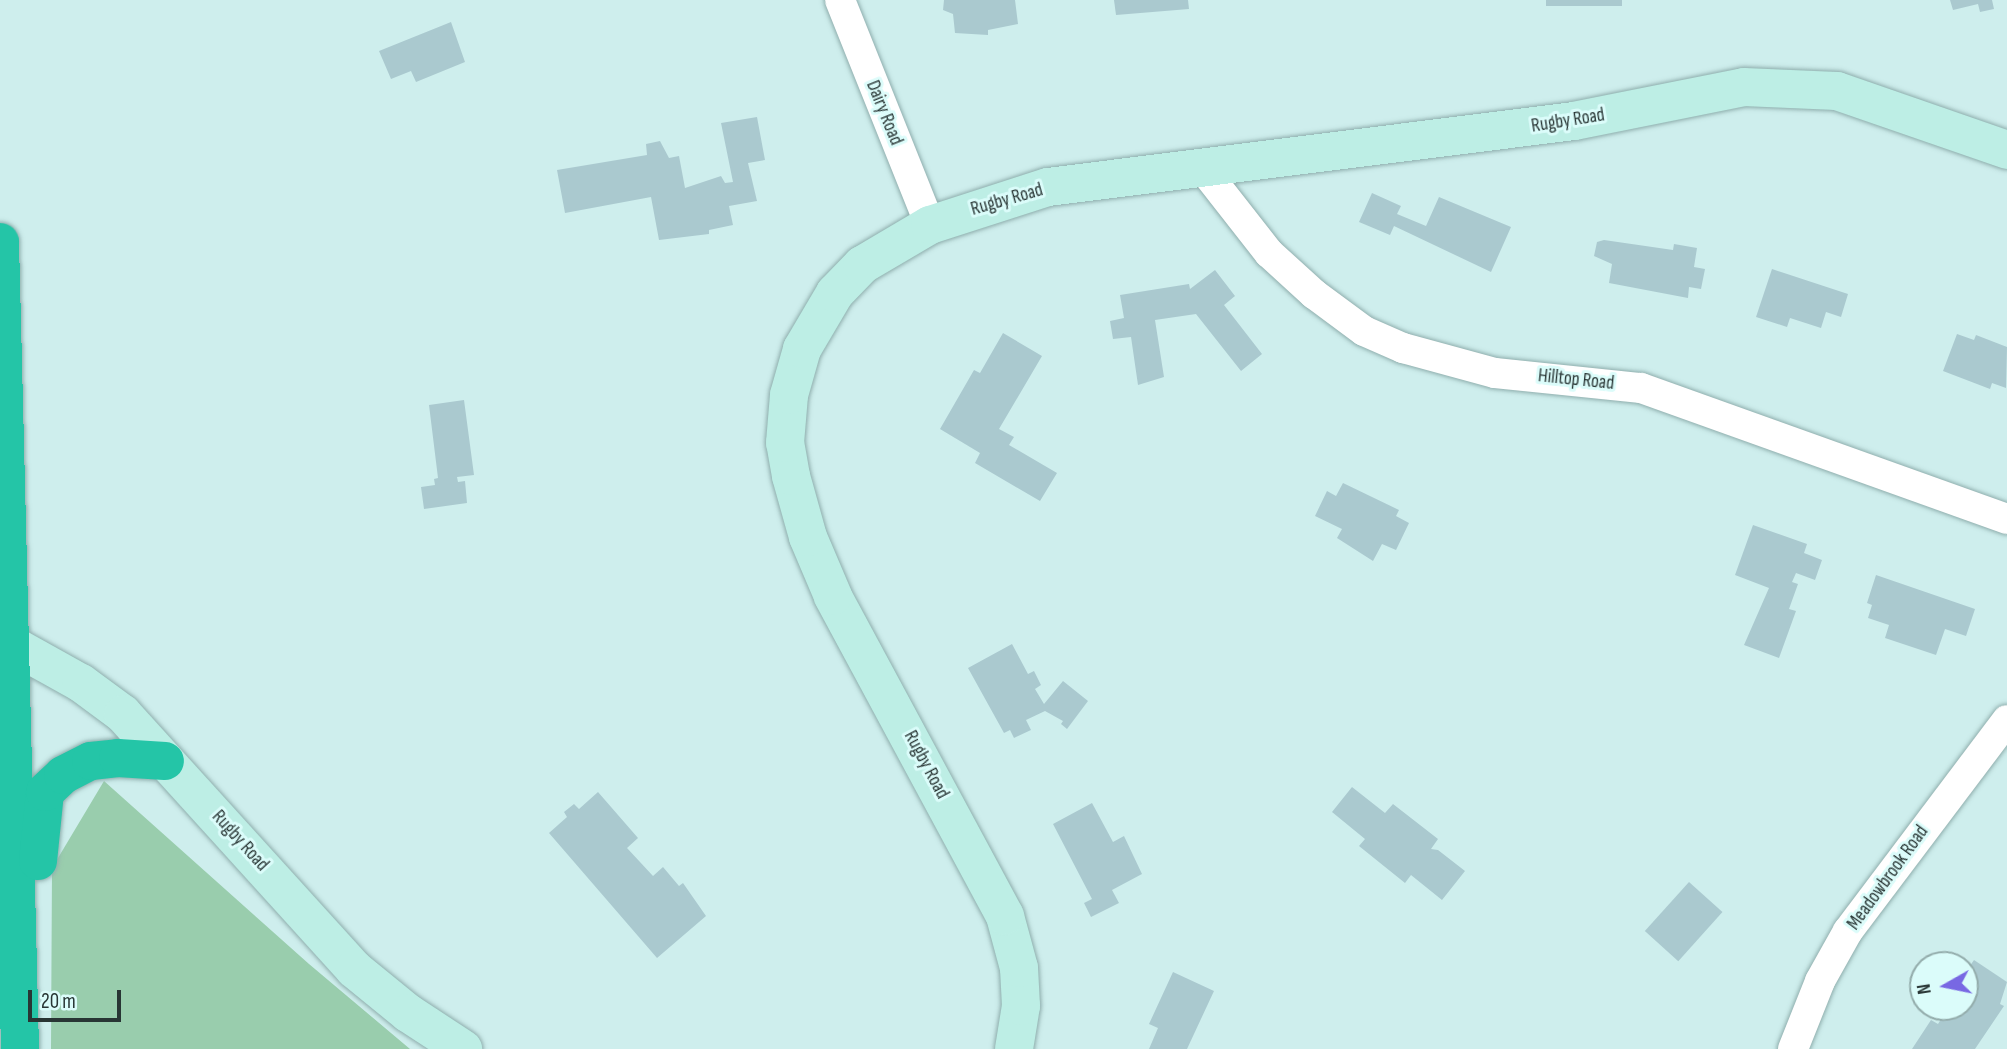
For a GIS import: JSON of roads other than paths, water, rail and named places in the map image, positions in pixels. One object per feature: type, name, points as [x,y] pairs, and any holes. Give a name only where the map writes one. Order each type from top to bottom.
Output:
[{"type":"highway","points":[[0,242],[3,642],[19,941],[20,1049]]},
{"type":"highway","points":[[19,941],[36,899],[45,792],[63,775],[91,761],[118,758],[165,761]]},
{"type":"street","name":"Dairy Road","points":[[840,0],[930,225]]},
{"type":"street","name":"Rugby Road","points":[[1014,1049],[1021,1006],[1011,931],[833,596],[808,537],[785,443],[789,395],[816,320],[862,265],[930,225],[1048,187],[1200,165],[1448,138],[1574,121],[1744,87],[1799,86],[1873,100],[2007,150]]},
{"type":"street","name":"Hilltop Road","points":[[1200,165],[1269,253],[1314,295],[1364,331],[1403,348],[1495,373],[1595,380],[1652,392],[2007,519]]},
{"type":"street","name":"Rugby Road","points":[[3,642],[81,683],[123,714],[354,968],[408,1013],[463,1049]]},
{"type":"street","name":"Meadowbrook Road","points":[[1793,1049],[1820,981],[1848,931],[2007,720]]}]
